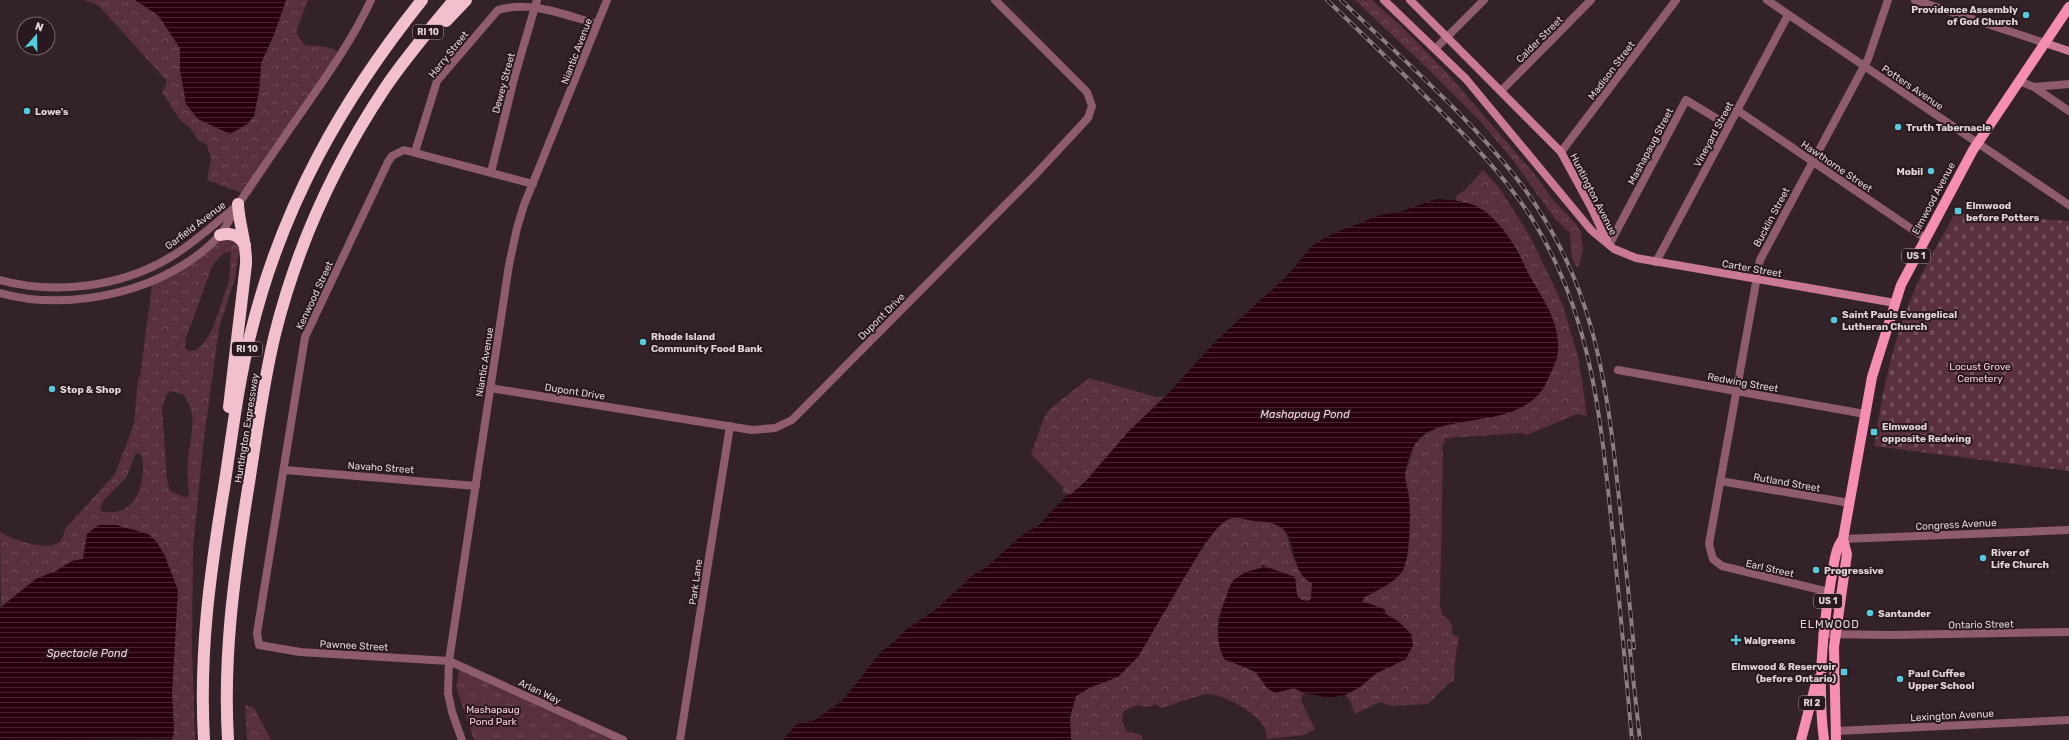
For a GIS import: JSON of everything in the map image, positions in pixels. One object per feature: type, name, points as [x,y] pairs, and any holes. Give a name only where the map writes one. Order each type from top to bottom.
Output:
[{"type":"highway","name":"Huntington Expressway","points":[[204,740],[202,686],[205,626],[223,491],[240,387],[251,332],[267,276],[287,220],[312,165],[342,112],[374,62],[422,0]]},
{"type":"highway","name":"Huntington Expressway","points":[[228,740],[227,661],[232,600],[263,392],[275,333],[297,261],[326,192],[353,139],[402,64],[454,0]]},
{"type":"highway","points":[[402,64],[466,0]]},
{"type":"highway","points":[[223,491],[227,417],[246,272],[245,245],[239,217],[238,204]]},
{"type":"highway","points":[[220,235],[233,234],[240,238],[245,245]]},
{"type":"main road","name":"Huntington Avenue","points":[[1384,0],[1436,48],[1485,102],[1587,226],[1609,245]]},
{"type":"main road","name":"Huntington Avenue","points":[[1410,0],[1561,152],[1591,207],[1609,245]]},
{"type":"main road","name":"Elmwood Avenue","points":[[1836,735],[1835,635],[1847,554],[1844,539],[1874,369],[1895,303],[1904,278],[1977,143],[2069,7]]},
{"type":"main road","points":[[2045,43],[2069,51]]},
{"type":"main road","name":"Carter Street","points":[[1609,245],[1628,256],[1656,262],[1895,303]]},
{"type":"main road","name":"Elmwood Avenue","points":[[1822,738],[1820,665],[1822,634],[1837,550],[1844,539]]},
{"type":"main road","name":"RI 2","points":[[1801,740],[1809,716],[1820,665]]},
{"type":"main road","name":"RI 2","points":[[1822,738],[1835,709]]},
{"type":"street","name":"Garfield Avenue","points":[[0,293],[26,298],[57,300],[93,297],[124,291],[159,278],[185,264],[220,235],[238,204],[342,52],[371,0]]},
{"type":"street","name":"Niantic Avenue","points":[[462,740],[452,712],[448,693],[449,661],[490,388],[516,228],[607,0]]},
{"type":"street","name":"Dupont Drive","points":[[490,388],[752,430],[781,426],[797,416],[1040,170],[1088,118],[1092,106],[1087,92],[995,0]]},
{"type":"street","points":[[1436,48],[1484,0]]},
{"type":"street","name":"Calder Street","points":[[1501,92],[1591,0]]},
{"type":"street","name":"Madison Street","points":[[1561,152],[1676,0]]},
{"type":"street","name":"Potters Avenue","points":[[1766,0],[2069,205]]},
{"type":"street","name":"Bucklin Street","points":[[1711,556],[1709,544],[1761,256],[1868,59],[1888,0]]},
{"type":"street","points":[[1916,0],[2045,43]]},
{"type":"street","points":[[536,4],[597,24]]},
{"type":"street","name":"Harry Street","points":[[415,152],[437,81],[491,16],[498,10],[536,4]]},
{"type":"street","name":"Dewey Street","points":[[491,172],[536,4]]},
{"type":"street","name":"Vineyard Street","points":[[1656,262],[1788,15]]},
{"type":"street","points":[[2019,81],[2034,87],[2069,111]]},
{"type":"street","points":[[2034,87],[2069,84]]},
{"type":"street","name":"Mashapaug Street","points":[[1609,245],[1686,100],[1729,126]]},
{"type":"street","name":"Hawthorne Street","points":[[1737,110],[1925,238]]},
{"type":"street","name":"Kenwood Street","points":[[259,645],[257,633],[285,470],[300,367],[308,328],[388,162],[392,156],[404,150],[533,184]]},
{"type":"street","name":"Garfield Avenue","points":[[0,280],[22,285],[67,287],[97,284],[128,276],[156,265],[183,249],[238,204]]},
{"type":"street","name":"Redwing Street","points":[[1618,370],[1865,414]]},
{"type":"street","name":"Park Lane","points":[[680,740],[730,426]]},
{"type":"street","name":"Navaho Street","points":[[285,470],[476,486]]},
{"type":"street","name":"Rutland Street","points":[[1720,481],[1850,503]]},
{"type":"street","name":"Congress Avenue","points":[[1844,539],[2069,530]]},
{"type":"street","name":"Earl Street","points":[[1711,556],[1718,564],[1728,568],[1829,592]]},
{"type":"street","name":"Ontario Street","points":[[1822,634],[2069,632]]},
{"type":"street","name":"Pawnee Street","points":[[259,645],[300,652],[449,661]]},
{"type":"street","name":"Arlan Way","points":[[449,661],[623,740]]},
{"type":"street","name":"Lexington Avenue","points":[[1836,735],[2069,720]]},
{"type":"green space","points":[[84,0],[135,0],[158,15],[180,48],[180,70],[259,92],[261,63],[275,32],[286,0],[308,0],[296,32],[304,45],[332,49],[341,55],[250,196],[207,180],[211,159],[207,145],[198,140],[190,128],[180,120],[162,92],[167,83],[166,80],[98,5]]},
{"type":"green space","points":[[1355,0],[1372,0],[1402,27],[1448,74],[1536,176],[1554,201],[1576,224],[1581,232],[1583,250],[1579,267],[1576,266],[1572,258],[1570,233],[1556,220],[1512,159],[1481,122],[1426,67]]},
{"type":"green space","points":[[1483,170],[1498,186],[1530,236],[1562,303],[1579,360],[1587,416],[1577,414],[1527,435],[1521,433],[1446,438],[1442,447],[1440,603],[1442,615],[1448,619],[1452,625],[1452,634],[1459,637],[1455,661],[1454,681],[1448,684],[1428,704],[1392,706],[1380,702],[1355,714],[1350,701],[1345,695],[1360,687],[1375,674],[1406,659],[1399,622],[1383,612],[1384,609],[1362,601],[1364,597],[1393,581],[1407,557],[1409,498],[1405,475],[1414,445],[1427,433],[1441,426],[1491,417],[1527,271],[1515,246],[1468,203],[1456,201],[1456,196],[1464,191]]},
{"type":"green space","name":"Locust Grove Cemetery","points":[[1955,213],[2069,221],[2069,471],[1874,446],[1889,366],[1900,327],[1919,279]]},
{"type":"green space","points":[[241,237],[235,278],[219,328],[204,438],[193,548],[192,648],[195,740],[174,740],[172,739],[174,732],[172,693],[174,642],[87,534],[83,559],[72,561],[56,571],[36,579],[1,607],[0,532],[31,544],[49,546],[56,544],[62,539],[65,529],[115,474],[134,424],[138,378],[140,377],[153,277],[204,249],[213,239]],"holes":[[[231,252],[229,281],[212,330],[202,345],[196,350],[188,351],[185,347],[186,338],[213,264],[224,253]],[[172,391],[184,395],[192,412],[193,420],[188,466],[189,494],[187,498],[170,491],[167,479],[162,408],[166,395]],[[136,453],[142,455],[142,477],[140,488],[136,497],[130,505],[122,510],[112,512],[100,511],[103,501],[126,478]]]},
{"type":"green space","points":[[1089,378],[1156,397],[1164,397],[1128,432],[1085,482],[1070,495],[1062,492],[1064,488],[1031,454],[1044,418],[1050,409]]},
{"type":"green space","points":[[1237,518],[1271,522],[1282,528],[1287,537],[1294,559],[1312,583],[1311,599],[1308,601],[1301,601],[1297,595],[1295,577],[1261,568],[1245,572],[1231,592],[1220,613],[1218,636],[1224,659],[1256,672],[1267,688],[1294,688],[1304,693],[1301,701],[1315,729],[1304,735],[1267,739],[1264,727],[1255,716],[1232,701],[1216,695],[1205,694],[1162,708],[1155,704],[1149,707],[1137,705],[1124,711],[1122,720],[1126,731],[1141,735],[1143,740],[1071,740],[1070,717],[1076,696],[1091,687],[1118,677],[1216,528],[1228,519]]},
{"type":"green space","name":"Mashapaug Pond Park","points":[[459,670],[612,740],[474,740],[456,687]]},
{"type":"green space","points":[[245,705],[254,708],[271,740],[247,740]]},
{"type":"water","points":[[135,0],[286,0],[275,32],[261,63],[259,92],[254,116],[247,124],[230,134],[198,119],[186,104],[180,70],[180,48],[158,15]]},
{"type":"water","name":"Mashapaug Pond","points":[[1437,199],[1460,201],[1474,205],[1482,209],[1501,227],[1517,250],[1553,319],[1558,340],[1558,354],[1549,377],[1537,396],[1521,407],[1501,415],[1459,422],[1440,427],[1425,434],[1414,446],[1408,460],[1405,474],[1409,495],[1410,514],[1408,548],[1405,567],[1394,580],[1365,597],[1362,601],[1384,609],[1386,612],[1384,613],[1399,622],[1411,634],[1413,645],[1406,659],[1375,674],[1360,687],[1345,695],[1330,698],[1304,693],[1294,688],[1275,693],[1267,688],[1256,672],[1224,659],[1218,635],[1219,619],[1230,586],[1239,576],[1249,571],[1261,568],[1262,565],[1295,577],[1297,595],[1301,600],[1308,601],[1311,599],[1312,583],[1301,573],[1285,530],[1270,522],[1233,518],[1223,522],[1204,544],[1138,657],[1118,677],[1091,687],[1076,696],[1070,717],[1071,740],[783,740],[796,725],[802,722],[813,721],[842,701],[881,652],[893,643],[907,629],[938,608],[972,576],[988,566],[1021,536],[1039,525],[1068,494],[1070,495],[1085,482],[1128,432],[1165,397],[1216,341],[1289,274],[1312,246],[1330,235],[1380,215],[1399,212]]},
{"type":"water","name":"Spectacle Pond","points":[[99,525],[116,525],[148,534],[156,541],[165,556],[178,590],[172,693],[174,732],[172,739],[0,740],[0,608],[36,579],[56,571],[72,561],[83,559],[87,534]]},
{"type":"railway","points":[[1327,0],[1452,123],[1494,168],[1531,217],[1551,253],[1567,289],[1579,325],[1589,363],[1602,439],[1617,574],[1632,740]]},
{"type":"railway","points":[[1341,0],[1457,111],[1501,159],[1521,184],[1545,220],[1564,256],[1580,292],[1592,329],[1601,367],[1608,407],[1618,489],[1634,648]]},
{"type":"railway","points":[[1629,641],[1640,740]]},
{"type":"place","name":"Providence Assembly of God Church","points":[[2026,15]]},
{"type":"place","name":"Lowe's","points":[[27,111]]},
{"type":"place","name":"Truth Tabernacle","points":[[1898,127]]},
{"type":"place","name":"Mobil","points":[[1931,171]]},
{"type":"place","name":"Elmwood before Potters","points":[[1958,211]]},
{"type":"place","name":"Saint Pauls Evangelical Lutheran Church","points":[[1834,320]]},
{"type":"place","name":"Rhode Island Community Food Bank","points":[[643,342]]},
{"type":"place","name":"Stop & Shop","points":[[52,389]]},
{"type":"place","name":"Elmwood opposite Redwing","points":[[1874,432]]},
{"type":"place","name":"River of Life Church","points":[[1983,558]]},
{"type":"place","name":"Progressive","points":[[1816,570]]},
{"type":"place","name":"Santander","points":[[1870,613]]},
{"type":"place","name":"Walgreens","points":[[1736,640]]},
{"type":"place","name":"Elmwood & Reservoir (before Ontario)","points":[[1844,672]]},
{"type":"place","name":"Paul Cuffee Upper School","points":[[1900,679]]},
{"type":"district","name":"ELMWOOD","points":[[1830,624]]}]
